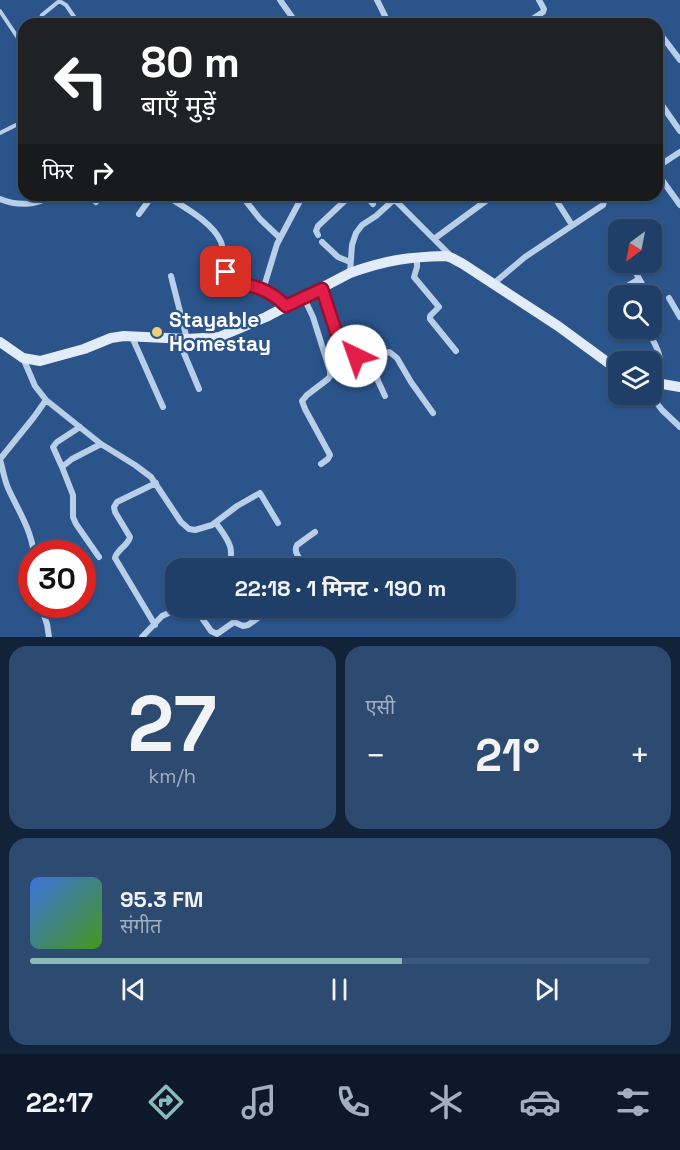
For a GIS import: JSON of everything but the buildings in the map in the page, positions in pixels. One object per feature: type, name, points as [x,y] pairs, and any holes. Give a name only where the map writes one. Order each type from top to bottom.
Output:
[{"type":"street","points":[[280,0],[293,18]]},
{"type":"street","points":[[377,0],[386,18]]},
{"type":"street","points":[[534,18],[544,9],[539,0]]},
{"type":"street","points":[[663,38],[680,60]]},
{"type":"street","points":[[663,107],[680,131]]},
{"type":"street","points":[[663,163],[680,152]]},
{"type":"street","points":[[663,181],[680,205]]},
{"type":"street","points":[[0,199],[11,203],[32,204],[40,201]]},
{"type":"street","points":[[139,214],[149,201]]},
{"type":"street","points":[[174,201],[202,220],[216,233],[220,240],[228,276],[263,290],[278,298],[286,306]]},
{"type":"street","points":[[246,201],[280,238]]},
{"type":"street","points":[[263,290],[280,238],[300,201]]},
{"type":"street","points":[[318,235],[315,231],[318,226],[345,201]]},
{"type":"street","points":[[370,201],[373,204]]},
{"type":"street","points":[[350,268],[352,245],[356,233],[362,225],[392,201]]},
{"type":"street","points":[[400,201],[452,258],[558,326],[608,363]]},
{"type":"street","points":[[434,240],[485,201]]},
{"type":"street","points":[[558,201],[572,225]]},
{"type":"street","points":[[493,284],[525,257],[605,201]]},
{"type":"street","points":[[322,242],[350,268]]},
{"type":"street","points":[[0,342],[23,358],[32,361],[47,360],[111,338],[209,339],[228,334],[322,289],[350,268],[417,257],[446,256],[452,258]]},
{"type":"street","points":[[417,257],[414,278],[439,307],[430,319],[456,351]]},
{"type":"street","points":[[636,273],[642,285]]},
{"type":"street","points":[[171,276],[182,339],[199,388]]},
{"type":"street","points":[[209,290],[228,276]]},
{"type":"street","points":[[629,285],[639,279]]},
{"type":"street","points":[[322,289],[344,351],[356,356],[371,358],[388,352],[394,355],[433,413]]},
{"type":"street","points":[[304,298],[313,317],[330,371],[328,379],[307,395],[303,401],[304,409],[330,455],[321,464]]},
{"type":"street","points":[[669,298],[680,316]]},
{"type":"street","points":[[132,337],[163,406]]},
{"type":"street","points":[[23,358],[35,386],[46,400],[101,444],[151,477],[181,522],[189,529],[195,530],[216,523],[237,506],[260,493],[278,523]]},
{"type":"street","points":[[371,358],[385,396]]},
{"type":"street","points":[[662,384],[680,387]]},
{"type":"street","points":[[32,540],[8,486],[0,460],[46,400]]},
{"type":"street","points":[[658,405],[680,427]]},
{"type":"street","points":[[80,427],[53,447],[73,495],[73,517],[99,557]]},
{"type":"street","points":[[62,467],[72,459],[101,444]]},
{"type":"street","points":[[155,625],[115,558],[130,537],[114,507],[117,502],[156,483]]},
{"type":"street","points":[[216,523],[232,551],[231,558]]},
{"type":"street","points":[[300,558],[295,548],[315,532]]},
{"type":"street","points":[[142,637],[165,615]]},
{"type":"street","points":[[45,618],[49,637]]},
{"type":"street","points":[[202,618],[215,634],[234,622],[243,626],[258,618]]},
{"type":"lane","points":[[41,18],[61,2],[66,5],[75,18]]},
{"type":"lane","points":[[0,11],[18,38]]},
{"type":"lane","points":[[0,133],[18,124]]},
{"type":"place","name":"Stayable Homestay","points":[[157,332]]},
{"type":"route","points":[[226,272],[230,278],[263,290],[278,298],[286,306],[322,289],[342,350],[356,356]]}]
